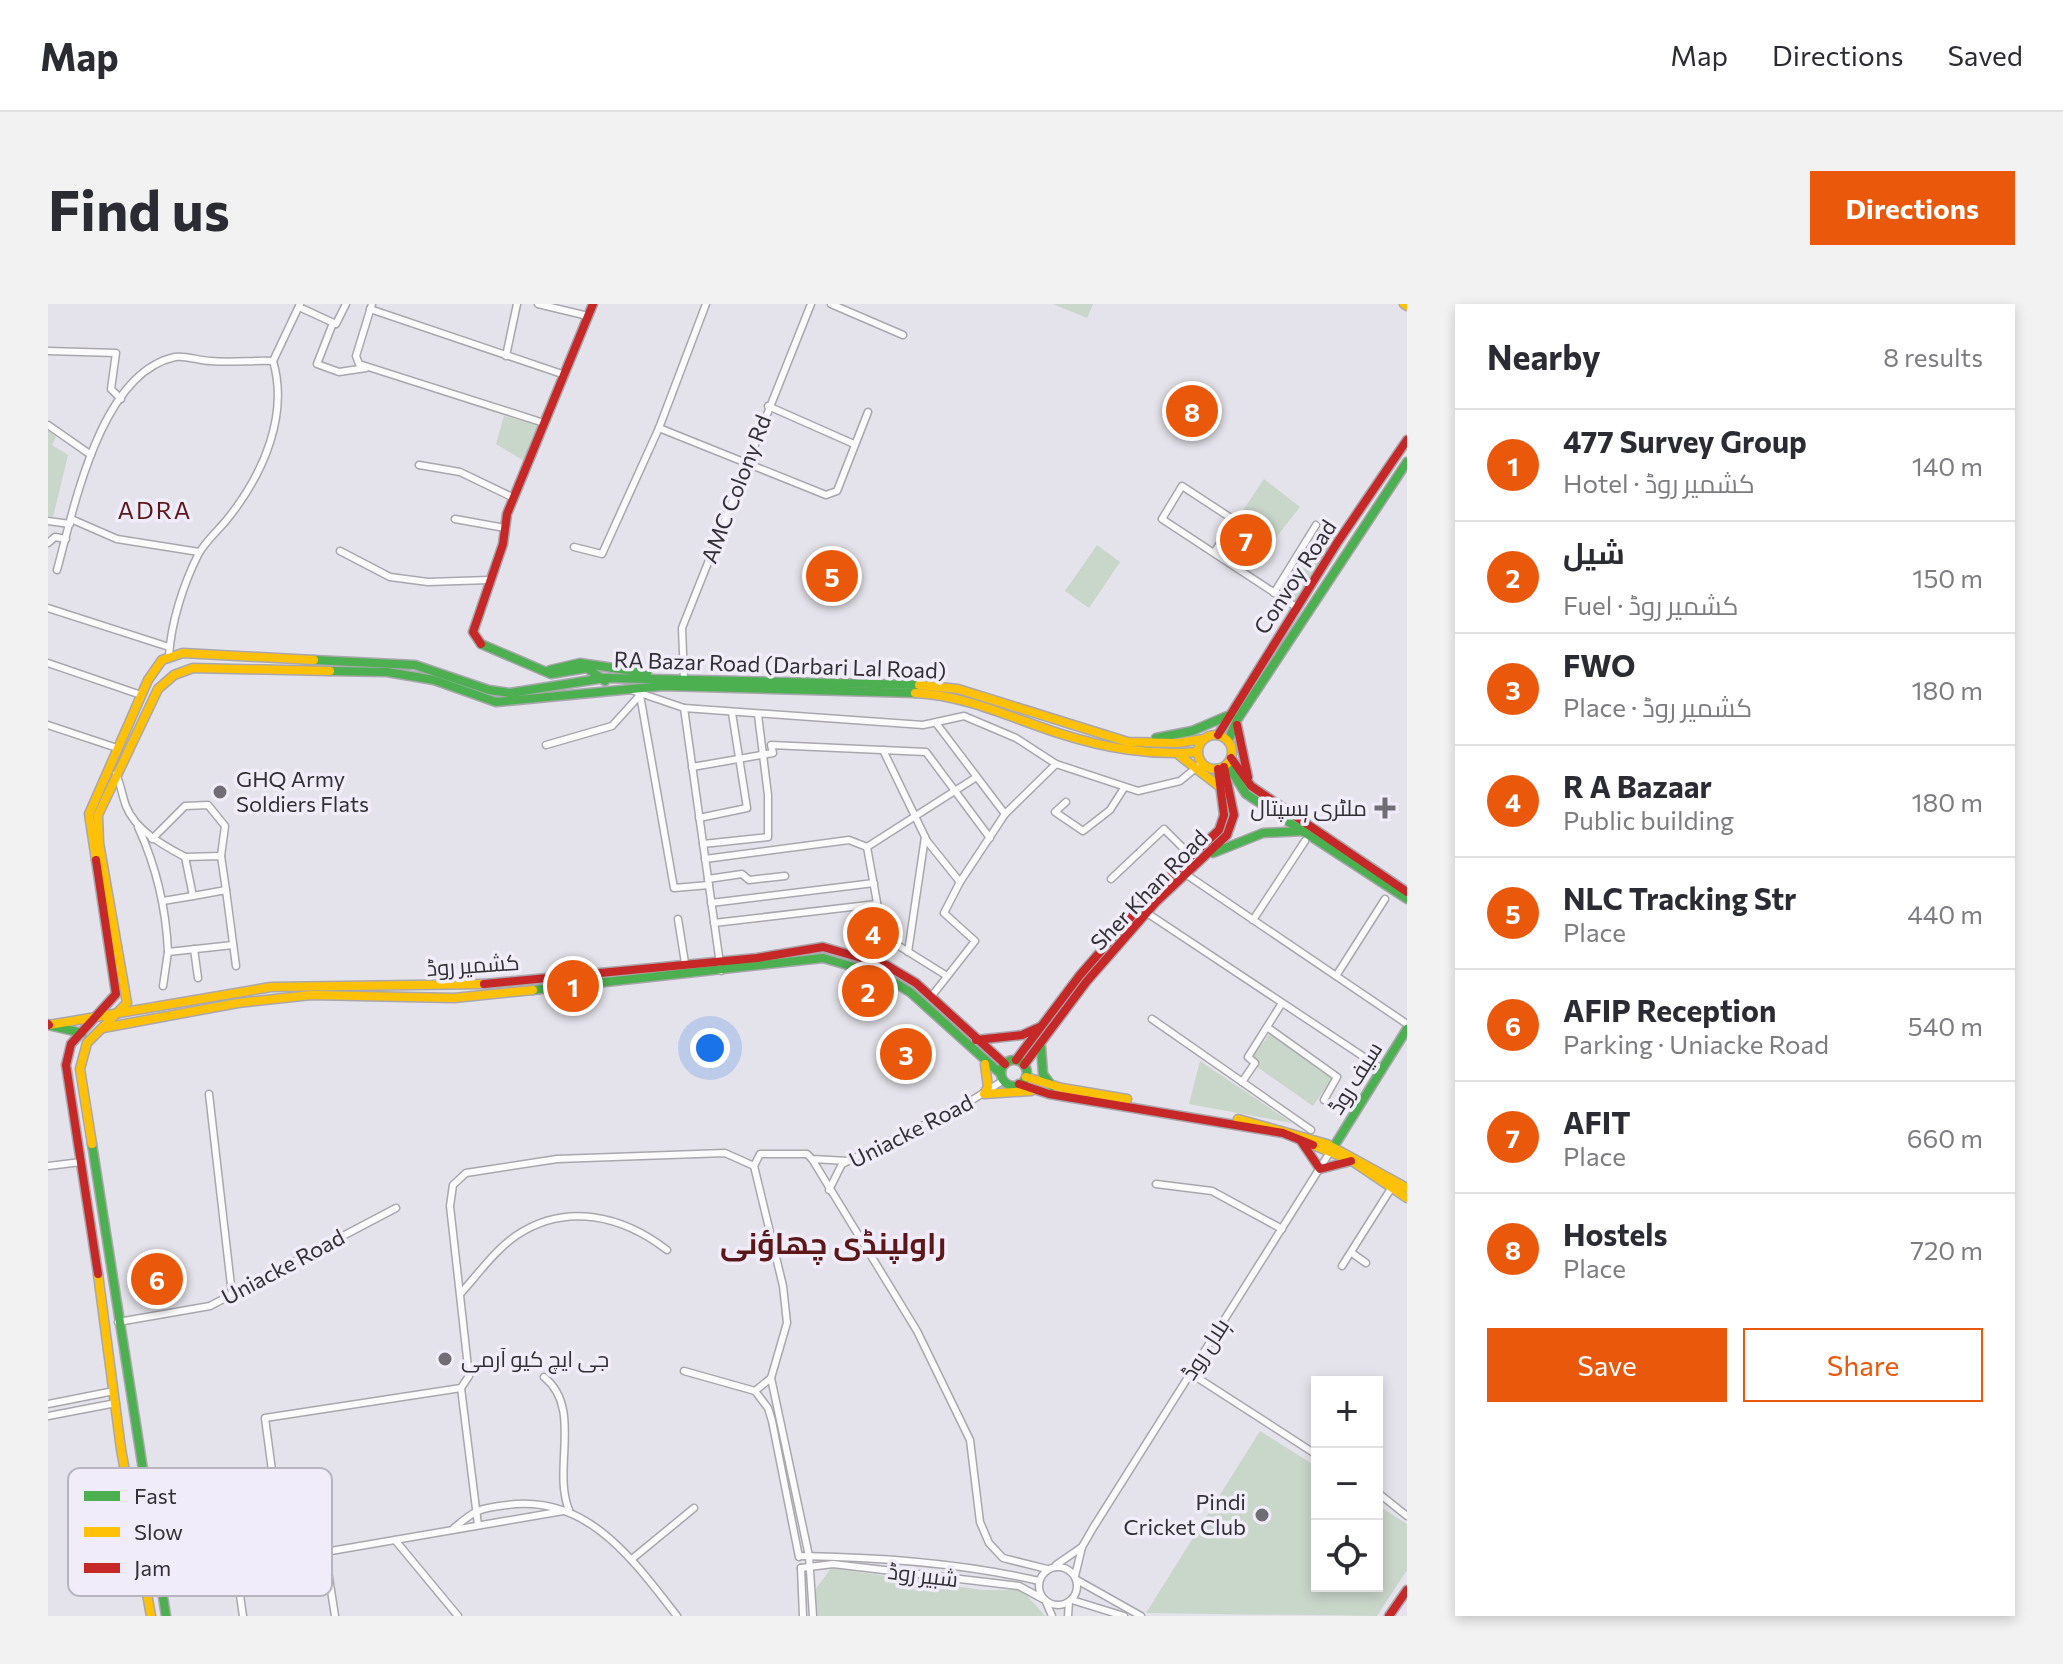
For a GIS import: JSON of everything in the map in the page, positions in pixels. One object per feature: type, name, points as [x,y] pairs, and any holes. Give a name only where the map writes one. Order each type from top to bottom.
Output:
[{"type":"main road","points":[[593,304],[514,498],[473,632],[478,643],[546,672],[560,674],[587,668],[604,678],[609,689]]},
{"type":"main road","name":"Convoy Road","points":[[1228,741],[1233,717],[1296,607],[1407,440]]},
{"type":"main road","name":"Convoy Road","points":[[1218,735],[1407,462]]},
{"type":"main road","points":[[124,1468],[66,1065],[71,1044],[111,1003],[116,990],[88,820],[141,695],[157,666],[169,652]]},
{"type":"main road","name":"RA Bazar Road (Darbari Lal Road)","points":[[169,652],[334,662],[385,661],[428,667],[489,690],[510,693],[604,678],[672,677],[841,681],[958,689],[1128,742],[1177,743],[1218,735]]},
{"type":"main road","points":[[546,672],[580,663],[672,677]]},
{"type":"main road","name":"RA Bazar Road (Darbari Lal Road)","points":[[123,1011],[127,999],[97,822],[116,774],[158,689],[187,669],[387,672],[434,680],[496,702],[628,688],[875,692],[956,697],[1124,752],[1179,756],[1198,752]]},
{"type":"main road","points":[[1140,741],[1192,731],[1233,717],[1251,786]]},
{"type":"main road","points":[[1218,735],[1228,741],[1225,764],[1246,794],[1407,899]]},
{"type":"main road","points":[[1199,765],[1198,752],[1204,739]]},
{"type":"main road","points":[[1179,756],[1199,765],[1220,787]]},
{"type":"main road","points":[[1199,765],[1225,764],[1251,786],[1407,892]]},
{"type":"main road","name":"Sher Khan Road","points":[[1020,1063],[1043,1025],[1080,975],[1150,895],[1193,858],[1219,830],[1224,815],[1220,787],[1225,764]]},
{"type":"main road","name":"Sher Khan Road","points":[[1020,1063],[1045,1038],[1087,981],[1147,913],[1227,835],[1234,815],[1225,764]]},
{"type":"main road","points":[[1207,856],[1242,838],[1304,831]]},
{"type":"main road","name":"کشمیر روڈ","points":[[48,1025],[271,987],[454,987],[719,961],[823,947],[886,965],[931,997],[1005,1064]]},
{"type":"main road","name":"کشمیر روڈ","points":[[48,1025],[79,1034],[272,999],[343,996],[454,998],[823,958],[882,975],[910,992],[1002,1077]]},
{"type":"main road","points":[[688,963],[692,973]]},
{"type":"main road","points":[[609,971],[611,982]]},
{"type":"main road","points":[[586,973],[587,984]]},
{"type":"main road","points":[[343,996],[344,985]]},
{"type":"main road","points":[[422,986],[422,997]]},
{"type":"main road","points":[[271,987],[272,999]]},
{"type":"main road","points":[[123,1011],[82,1050],[80,1069],[141,1468]]},
{"type":"main road","points":[[975,1040],[1022,1035],[1043,1025]]},
{"type":"main road","name":"سیف روڈ","points":[[1332,1148],[1407,1027]]},
{"type":"main road","points":[[1045,1038],[1040,1051],[1041,1064],[1052,1086]]},
{"type":"main road","points":[[984,1094],[988,1087],[985,1063]]},
{"type":"main road","points":[[1036,1091],[1019,1084],[1011,1085],[1002,1077],[1005,1064],[1020,1063],[1026,1077],[1052,1086],[1265,1124],[1332,1148],[1407,1188]]},
{"type":"main road","points":[[1019,1084],[1026,1077]]},
{"type":"main road","points":[[984,1094],[1036,1091],[1120,1103],[1298,1138],[1332,1148]]},
{"type":"main road","points":[[1345,1128],[1351,1157],[1407,1198]]},
{"type":"main road","points":[[1298,1138],[1320,1169],[1351,1157]]},
{"type":"main road","points":[[86,1193],[98,1191]]},
{"type":"main road","points":[[121,1449],[137,1445]]},
{"type":"main road","points":[[1389,1616],[1407,1590]]},
{"type":"main road","points":[[147,1596],[151,1616]]},
{"type":"main road","points":[[163,1596],[166,1616]]},
{"type":"street","points":[[48,608],[169,652],[173,622],[199,552],[260,473],[274,423],[279,381],[273,361],[300,305],[333,323],[339,322],[346,304]]},
{"type":"street","points":[[506,356],[517,304]]},
{"type":"street","points":[[538,304],[588,316]]},
{"type":"street","points":[[574,547],[602,554],[659,428],[706,304]]},
{"type":"street","name":"AMC Colony Rd","points":[[684,679],[682,628],[811,304]]},
{"type":"street","points":[[831,304],[903,335]]},
{"type":"street","points":[[544,423],[356,361],[371,306],[565,375]]},
{"type":"street","points":[[333,323],[317,364],[339,372],[370,368]]},
{"type":"street","points":[[48,351],[116,353],[111,389],[121,399]]},
{"type":"street","points":[[57,570],[102,425],[121,399],[156,364],[178,356],[217,362],[273,361]]},
{"type":"street","points":[[768,406],[854,444]]},
{"type":"street","points":[[659,428],[831,494],[837,491],[868,412]]},
{"type":"street","points":[[48,425],[91,455]]},
{"type":"street","points":[[419,465],[460,472],[514,498]]},
{"type":"street","points":[[1214,553],[1234,520],[1182,486],[1162,519],[1296,607]]},
{"type":"street","points":[[455,519],[505,528]]},
{"type":"street","points":[[48,521],[70,521],[117,539],[199,552]]},
{"type":"street","points":[[1274,593],[1316,525]]},
{"type":"street","points":[[48,543],[55,537],[66,539]]},
{"type":"street","points":[[340,551],[390,577],[428,582],[489,580]]},
{"type":"street","points":[[48,663],[141,695]]},
{"type":"street","points":[[628,688],[640,695],[684,708],[732,713],[936,723],[964,716],[1016,738],[1056,764],[1138,791],[1163,788],[1180,781],[1199,765]]},
{"type":"street","points":[[546,745],[612,726],[640,695]]},
{"type":"street","points":[[640,695],[674,888],[742,874],[749,880],[785,876]]},
{"type":"street","points":[[684,708],[721,971]]},
{"type":"street","points":[[699,818],[747,808],[732,713]]},
{"type":"street","points":[[703,844],[768,837],[758,715]]},
{"type":"street","points":[[936,723],[1005,814]]},
{"type":"street","points":[[48,725],[117,748]]},
{"type":"street","points":[[692,767],[773,753],[771,745],[926,752],[990,838]]},
{"type":"street","points":[[883,750],[925,836],[960,882]]},
{"type":"street","points":[[931,997],[975,941],[944,913],[960,882],[1005,814],[1056,764]]},
{"type":"street","points":[[116,774],[126,806],[150,852],[163,901],[168,952],[163,986]]},
{"type":"street","points":[[867,847],[975,778]]},
{"type":"street","points":[[1066,802],[1055,812],[1083,831],[1110,810],[1124,788]]},
{"type":"street","points":[[152,839],[185,806],[208,805],[225,826],[221,856],[236,966]]},
{"type":"street","points":[[135,820],[152,839],[185,857],[221,856]]},
{"type":"street","points":[[1111,879],[1164,829],[1193,858]]},
{"type":"street","points":[[908,952],[925,836]]},
{"type":"street","points":[[705,859],[849,840],[867,847]]},
{"type":"street","points":[[1253,920],[1305,841]]},
{"type":"street","points":[[867,847],[883,936],[947,976]]},
{"type":"street","points":[[185,857],[193,896]]},
{"type":"street","points":[[1187,875],[1407,1027]]},
{"type":"street","points":[[711,903],[874,883]]},
{"type":"street","points":[[163,901],[226,890]]},
{"type":"street","points":[[1336,976],[1385,899]]},
{"type":"street","points":[[714,923],[877,904]]},
{"type":"street","points":[[1147,913],[1382,1069]]},
{"type":"street","points":[[678,919],[688,963]]},
{"type":"street","points":[[168,952],[233,945]]},
{"type":"street","points":[[194,949],[198,978]]},
{"type":"street","points":[[1242,1082],[1255,1063],[1248,1057],[1282,1003]]},
{"type":"street","points":[[1152,1019],[1311,1130]]},
{"type":"street","points":[[1267,1027],[1337,1077],[1324,1100]]},
{"type":"street","name":"Uniacke Road","points":[[829,1190],[842,1164],[984,1094],[1002,1077]]},
{"type":"street","points":[[209,1094],[232,1294]]},
{"type":"street","name":"ہلال روڈ","points":[[1076,1578],[1082,1547],[1332,1148]]},
{"type":"street","points":[[478,1525],[461,1388],[469,1376],[450,1206],[453,1185],[466,1173],[557,1159],[725,1153],[754,1166]]},
{"type":"street","points":[[813,1616],[809,1556],[771,1378],[787,1323],[783,1286],[754,1166],[760,1154],[807,1154],[812,1159],[917,1331],[970,1440],[980,1522],[989,1543],[1003,1558],[1065,1568],[1076,1578],[1141,1616]]},
{"type":"street","points":[[812,1159],[848,1161]]},
{"type":"street","points":[[48,1166],[81,1162]]},
{"type":"street","points":[[1156,1184],[1212,1191],[1282,1229]]},
{"type":"street","points":[[1342,1266],[1392,1187]]},
{"type":"street","name":"Uniacke Road","points":[[118,1322],[210,1306],[396,1208]]},
{"type":"street","points":[[461,1293],[515,1236],[545,1220],[602,1217],[644,1232],[667,1250]]},
{"type":"street","points":[[1352,1253],[1366,1263]]},
{"type":"street","points":[[684,1371],[755,1391],[768,1408],[799,1556],[803,1616]]},
{"type":"street","points":[[1190,1373],[1311,1451]]},
{"type":"street","points":[[544,1377],[561,1398],[565,1434],[562,1492],[569,1510]]},
{"type":"street","points":[[755,1391],[771,1378]]},
{"type":"street","points":[[272,1468],[265,1418],[461,1388]]},
{"type":"street","points":[[48,1404],[114,1391]]},
{"type":"street","points":[[48,1416],[116,1403]]},
{"type":"street","points":[[1383,1497],[1407,1516]]},
{"type":"street","points":[[453,1529],[475,1509],[521,1503],[569,1510],[632,1559],[677,1616]]},
{"type":"street","points":[[632,1559],[694,1508]]},
{"type":"street","points":[[332,1551],[569,1510]]},
{"type":"street","points":[[395,1540],[458,1616]]},
{"type":"street","name":"ہلال روڈ","points":[[1050,1568],[1082,1547]]},
{"type":"street","name":"شبیر روڈ","points":[[799,1556],[998,1571],[1039,1581]]},
{"type":"street","name":"شبیر روڈ","points":[[801,1568],[833,1564],[1019,1586],[1044,1600]]},
{"type":"street","points":[[1050,1568],[1039,1581],[1052,1616]]},
{"type":"street","points":[[1068,1616],[1076,1578]]},
{"type":"street","points":[[240,1596],[243,1616]]},
{"type":"street","points":[[332,1596],[335,1616]]},
{"type":"street","points":[[1044,1600],[1053,1605],[1070,1601],[1124,1616]]},
{"type":"shaded area","points":[[1053,304],[1093,304],[1087,318]]},
{"type":"shaded area","points":[[504,416],[540,426],[526,462],[496,444]]},
{"type":"shaded area","points":[[48,429],[56,437],[52,445],[68,455],[53,517],[48,516]]},
{"type":"shaded area","points":[[1264,479],[1300,507],[1274,540],[1268,539],[1273,529],[1242,512]]},
{"type":"shaded area","points":[[1325,521],[1337,533],[1293,603],[1277,594]]},
{"type":"shaded area","points":[[1097,545],[1120,562],[1089,608],[1065,591]]},
{"type":"shaded area","points":[[1270,1033],[1332,1079],[1313,1106],[1257,1067],[1260,1062],[1253,1057]]},
{"type":"shaded area","points":[[1200,1061],[1292,1123],[1189,1104]]},
{"type":"shaded area","name":"Pindi Cricket Club","points":[[1260,1431],[1311,1463],[1311,1592],[1383,1592],[1383,1509],[1407,1524],[1407,1570],[1377,1616],[1146,1613]]},
{"type":"shaded area","points":[[831,1568],[982,1590],[1022,1590],[1045,1616],[817,1616],[815,1590]]},
{"type":"traffic: fast","points":[[1228,741],[1237,720],[1407,462]]},
{"type":"traffic: fast","points":[[481,644],[551,674],[587,668],[605,681]]},
{"type":"traffic: fast","points":[[314,660],[415,665],[489,690],[510,693],[604,678],[919,685]]},
{"type":"traffic: fast","points":[[550,670],[580,663],[647,673]]},
{"type":"traffic: fast","points":[[330,671],[387,672],[434,680],[496,702],[663,686],[915,693]]},
{"type":"traffic: fast","points":[[1156,738],[1192,731],[1227,716]]},
{"type":"traffic: fast","points":[[1227,764],[1246,794],[1407,899]]},
{"type":"traffic: fast","points":[[1213,853],[1263,833],[1304,831]]},
{"type":"traffic: fast","points":[[533,990],[823,958],[882,975],[910,992],[1001,1074]]},
{"type":"traffic: fast","points":[[52,1026],[82,1033]]},
{"type":"traffic: fast","points":[[1333,1148],[1407,1029]]},
{"type":"traffic: fast","points":[[1041,1047],[1043,1074],[1052,1086]]},
{"type":"traffic: fast","points":[[1014,1060],[1023,1064],[1027,1073],[1023,1082],[1014,1086],[1005,1082],[1001,1073],[1005,1064],[1014,1060]]},
{"type":"traffic: fast","points":[[92,1144],[143,1468]]},
{"type":"traffic: fast","points":[[163,1596],[166,1616]]},
{"type":"traffic: slow","points":[[96,860],[89,814],[148,680],[162,660],[183,653],[314,660]]},
{"type":"traffic: slow","points":[[92,1144],[80,1069],[87,1043],[127,1003],[99,843],[98,815],[158,689],[174,675],[193,668],[330,671]]},
{"type":"traffic: slow","points":[[919,685],[958,689],[1128,742],[1177,743],[1204,739]]},
{"type":"traffic: slow","points":[[915,693],[952,698],[1110,747],[1162,753],[1198,752]]},
{"type":"traffic: slow","points":[[1215,735],[1227,740],[1232,752],[1227,764],[1215,769],[1203,764],[1198,752],[1203,740],[1215,735]]},
{"type":"traffic: slow","points":[[1180,756],[1220,787]]},
{"type":"traffic: slow","points":[[49,1025],[271,987],[484,984]]},
{"type":"traffic: slow","points":[[103,1028],[238,1003],[311,995],[454,998],[533,990]]},
{"type":"traffic: slow","points":[[985,1064],[988,1087],[984,1094],[1031,1091]]},
{"type":"traffic: slow","points":[[1026,1077],[1062,1088],[1127,1099]]},
{"type":"traffic: slow","points":[[1238,1119],[1327,1144],[1407,1188]]},
{"type":"traffic: slow","points":[[1313,1145],[1352,1161],[1407,1198]]},
{"type":"traffic: slow","points":[[98,1274],[124,1468]]},
{"type":"traffic: slow","points":[[147,1596],[151,1616]]},
{"type":"traffic: jam","points":[[481,644],[473,632],[503,544],[507,514],[593,304]]},
{"type":"traffic: jam","points":[[1218,735],[1337,543],[1407,440]]},
{"type":"traffic: jam","points":[[1237,725],[1248,777]]},
{"type":"traffic: jam","points":[[1231,758],[1251,786],[1407,892]]},
{"type":"traffic: jam","points":[[1024,1065],[1087,981],[1156,902],[1227,835],[1234,815],[1224,767]]},
{"type":"traffic: jam","points":[[1016,1060],[1080,975],[1150,895],[1219,830],[1224,815],[1218,769]]},
{"type":"traffic: jam","points":[[96,860],[116,994],[71,1044],[66,1065],[98,1274]]},
{"type":"traffic: jam","points":[[484,984],[757,958],[823,947],[886,965],[916,983],[1005,1064]]},
{"type":"traffic: jam","points":[[976,1040],[1022,1035],[1040,1027]]},
{"type":"traffic: jam","points":[[1019,1084],[1049,1094],[1283,1133],[1313,1145]]},
{"type":"traffic: jam","points":[[1301,1141],[1320,1169],[1351,1161]]},
{"type":"traffic: jam","points":[[1389,1616],[1407,1590]]},
{"type":"place","name":"Hostels","points":[[1192,411]]},
{"type":"place","name":"AFIT","points":[[1246,540]]},
{"type":"place","name":"NLC Tracking Str","points":[[832,576]]},
{"type":"place","name":"GHQ Army Soldiers Flats","points":[[220,792]]},
{"type":"place","name":"ملٹری ہسپتال","points":[[1385,808]]},
{"type":"place","name":"R A Bazaar","points":[[873,933]]},
{"type":"place","name":"477 Survey Group","points":[[573,986]]},
{"type":"place","name":"شیل","points":[[868,991]]},
{"type":"place","name":"FWO","points":[[906,1054]]},
{"type":"place","name":"AFIP Reception","points":[[157,1279]]},
{"type":"place","name":"جی ایچ کیو آرمی","points":[[445,1359]]},
{"type":"place","name":"Pindi Cricket Club","points":[[1262,1515]]},
{"type":"district","name":"ADRA","points":[[155,511]]},
{"type":"district","name":"راولپنڈی چھاؤنی","points":[[833,1244]]}]
